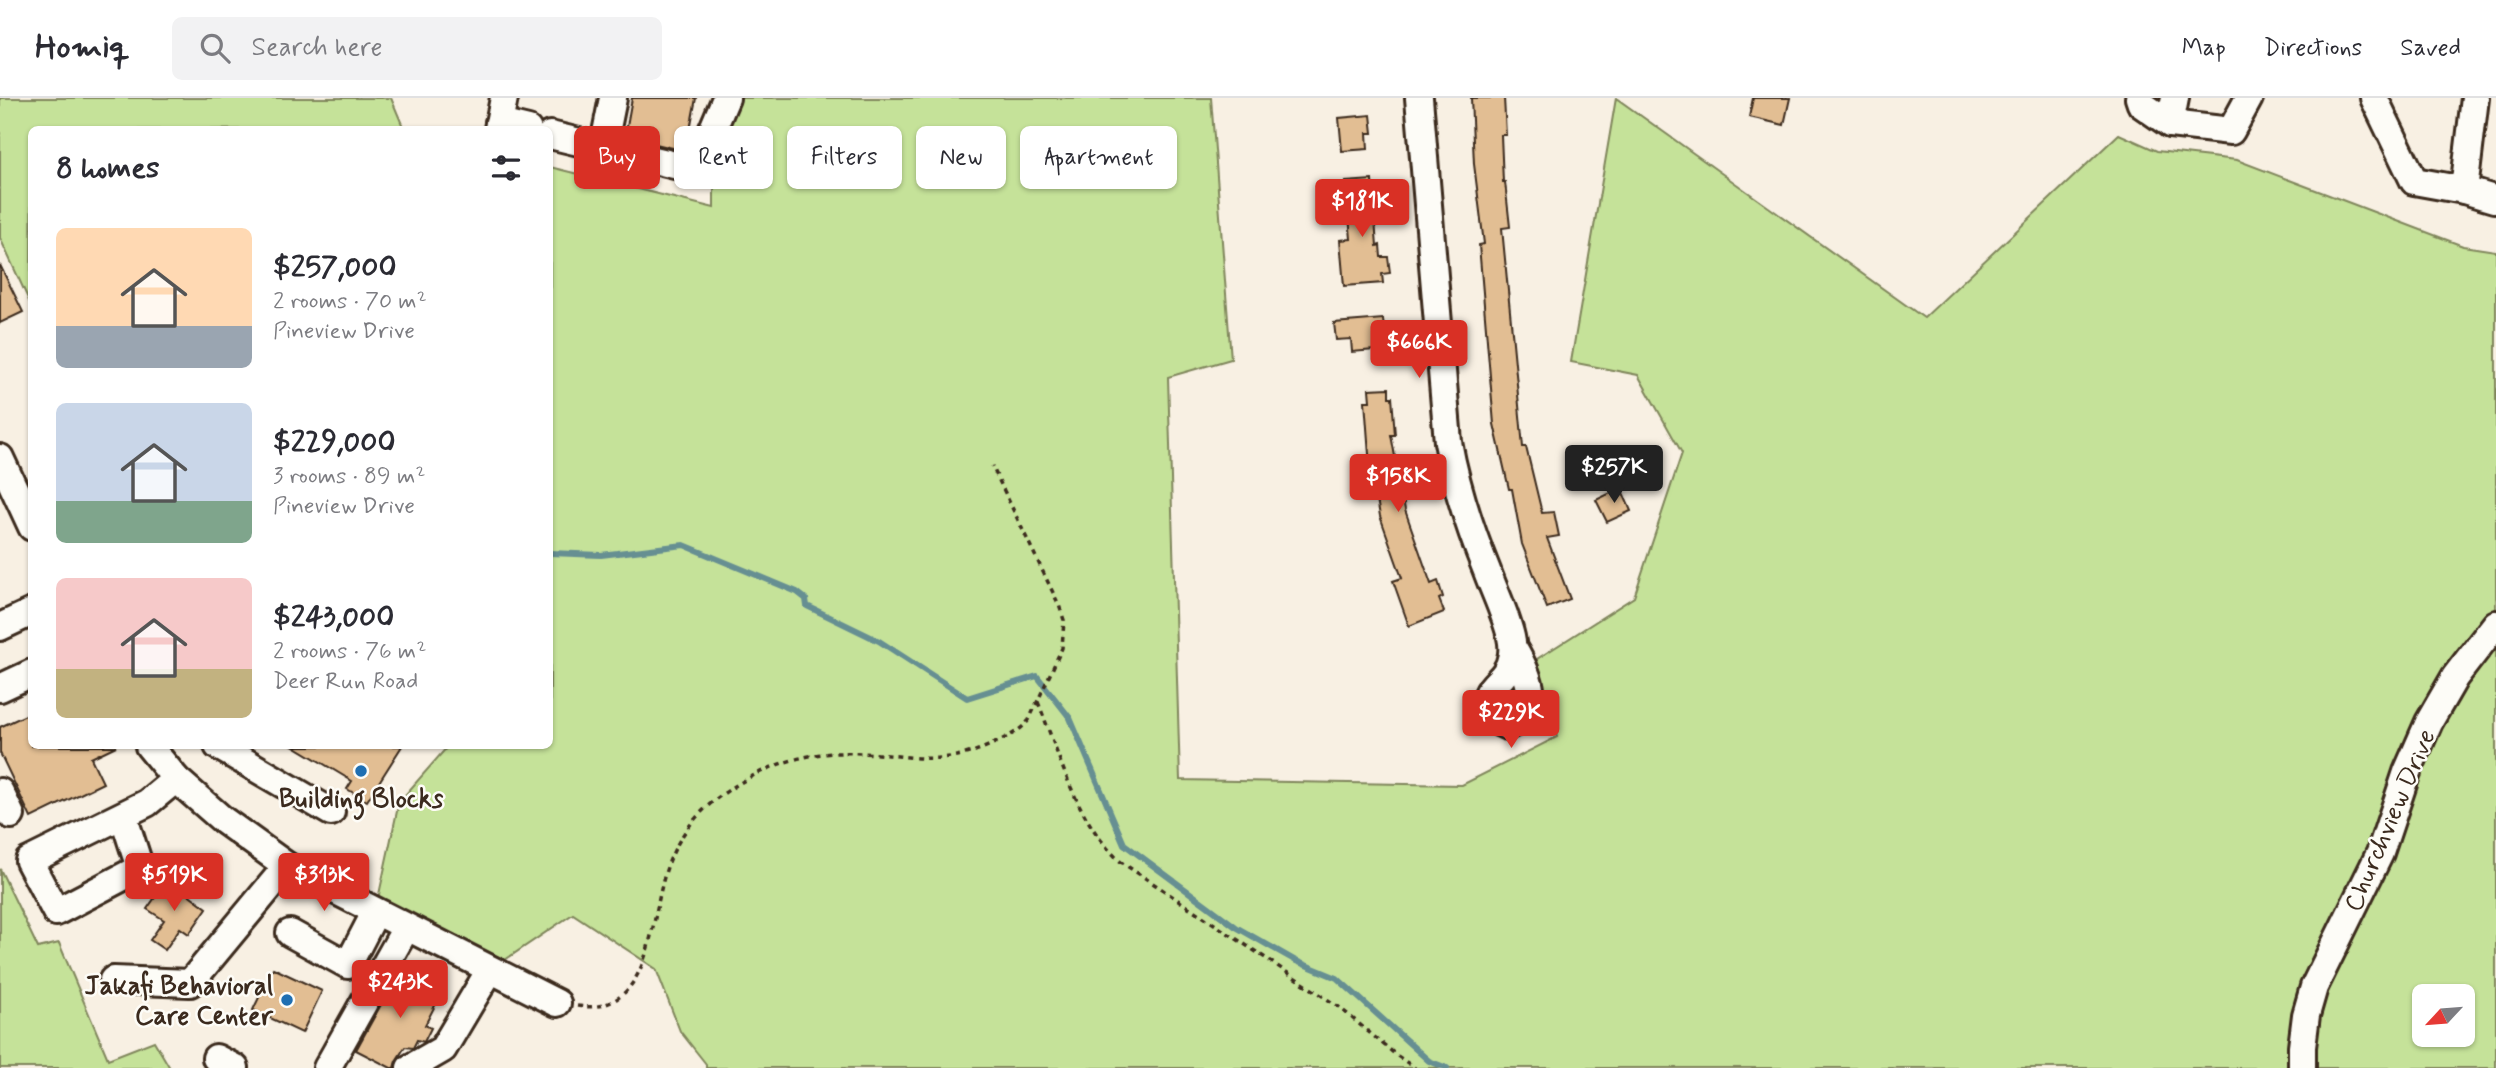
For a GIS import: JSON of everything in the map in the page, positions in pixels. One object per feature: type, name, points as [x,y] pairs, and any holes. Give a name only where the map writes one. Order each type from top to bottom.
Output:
[{"type":"street","points":[[607,126],[613,98]]},
{"type":"street","points":[[660,162],[687,168],[698,164],[726,98]]},
{"type":"street","points":[[1419,98],[1448,442],[1455,483],[1513,648]]},
{"type":"street","points":[[2140,98],[2141,104],[2170,124],[2231,131],[2249,98]]},
{"type":"street","points":[[2170,124],[2175,98]]},
{"type":"street","points":[[2374,98],[2414,181],[2464,190],[2494,199]]},
{"type":"street","points":[[2464,190],[2475,98]]},
{"type":"street","points":[[500,117],[519,126]]},
{"type":"street","points":[[553,136],[574,141]]},
{"type":"street","points":[[0,458],[28,513]]},
{"type":"street","points":[[0,627],[28,614]]},
{"type":"street","name":"Churchview Drive","points":[[2302,1068],[2303,1036],[2314,988],[2380,853],[2407,772],[2429,722],[2455,677],[2496,624]]},
{"type":"street","points":[[0,688],[28,675]]},
{"type":"street","points":[[151,749],[176,779],[223,820],[287,866],[556,1003]]},
{"type":"street","points":[[223,749],[331,812]]},
{"type":"street","points":[[123,815],[147,803],[176,779]]},
{"type":"street","points":[[113,980],[190,983],[287,866]]},
{"type":"street","points":[[290,933],[348,965],[375,913]]},
{"type":"street","points":[[331,1067],[406,928]]},
{"type":"street","points":[[410,1068],[443,1049],[490,970]]},
{"type":"path","points":[[556,1003],[594,1009],[614,1000],[629,988],[644,962],[651,941],[662,880],[682,836],[710,804],[743,780],[771,766],[801,757],[836,753],[872,753],[923,760],[943,759],[967,754],[1022,729],[1029,720],[1062,648],[1064,620],[992,466]]},
{"type":"path","points":[[1037,700],[1090,828],[1104,847],[1121,862],[1339,1007],[1415,1068]]},
{"type":"green space","points":[[0,98],[391,98],[403,126],[28,126],[28,299],[0,238]]},
{"type":"green space","points":[[733,98],[1211,98],[1231,359],[1168,377],[1180,780],[1462,785],[1557,737],[1537,659],[1634,597],[1682,453],[1638,375],[1571,362],[1616,98],[1924,318],[2119,134],[2157,151],[2237,160],[2463,246],[2496,251],[2496,1068],[706,1068],[706,1064],[680,1031],[656,969],[573,914],[490,970],[375,913],[399,802],[445,749],[553,749],[553,168],[574,173],[574,189],[638,189],[714,208],[714,189],[773,189],[773,126],[728,126]]},
{"type":"green space","points":[[0,869],[38,948],[59,943],[108,1059],[154,1041],[170,1068],[0,1068]]},
{"type":"building","points":[[632,98],[696,98],[691,126],[674,126],[674,148],[660,145],[660,126],[627,126]]},
{"type":"building","points":[[1471,98],[1504,98],[1506,135],[1501,135],[1503,182],[1510,227],[1502,228],[1523,447],[1526,447],[1542,513],[1554,512],[1559,536],[1547,538],[1570,599],[1547,608],[1522,544],[1512,489],[1509,489],[1494,424],[1479,245],[1484,244],[1474,164]]},
{"type":"building","points":[[1753,98],[1790,98],[1784,125],[1749,117]]},
{"type":"building","points":[[1371,115],[1373,133],[1367,133],[1368,149],[1342,151],[1339,118]]},
{"type":"building","points":[[1372,180],[1377,246],[1380,245],[1381,257],[1388,257],[1390,273],[1382,274],[1383,283],[1344,286],[1340,240],[1351,239],[1346,182]]},
{"type":"building","points":[[0,265],[23,312],[0,323]]},
{"type":"building","points":[[1383,319],[1386,349],[1352,352],[1351,339],[1336,340],[1334,323]]},
{"type":"building","points":[[1389,388],[1395,435],[1391,435],[1405,510],[1431,584],[1438,581],[1443,597],[1439,599],[1444,612],[1409,626],[1393,581],[1402,578],[1380,516],[1369,454],[1365,401],[1370,401],[1369,389]]},
{"type":"building","points":[[1621,488],[1631,511],[1607,522],[1596,500]]},
{"type":"building","points":[[28,714],[28,749],[110,749],[91,758],[103,783],[31,818],[0,753],[0,727]]},
{"type":"building","name":"Building Blocks","points":[[299,749],[400,749],[367,801],[347,789],[352,781]]},
{"type":"building","points":[[168,879],[207,908],[189,934],[180,928],[165,950],[150,940],[164,920],[147,909]]},
{"type":"building","name":"Jakafi Behavioral Care Center","points":[[273,968],[322,991],[302,1033],[253,1010]]},
{"type":"building","points":[[400,970],[442,992],[425,1025],[431,1028],[424,1042],[417,1040],[413,1048],[405,1047],[394,1068],[391,1068],[356,1050]]},
{"type":"waterway","points":[[553,553],[601,555],[684,545],[797,592],[806,599],[807,606],[879,641],[967,698],[1037,676],[1070,718],[1124,844],[1236,927],[1296,961],[1337,978],[1429,1061],[1447,1068]]},
{"type":"place","name":"Building Blocks","points":[[361,771]]},
{"type":"place","name":"Jakafi Behavioral Care Center","points":[[287,1000]]}]
